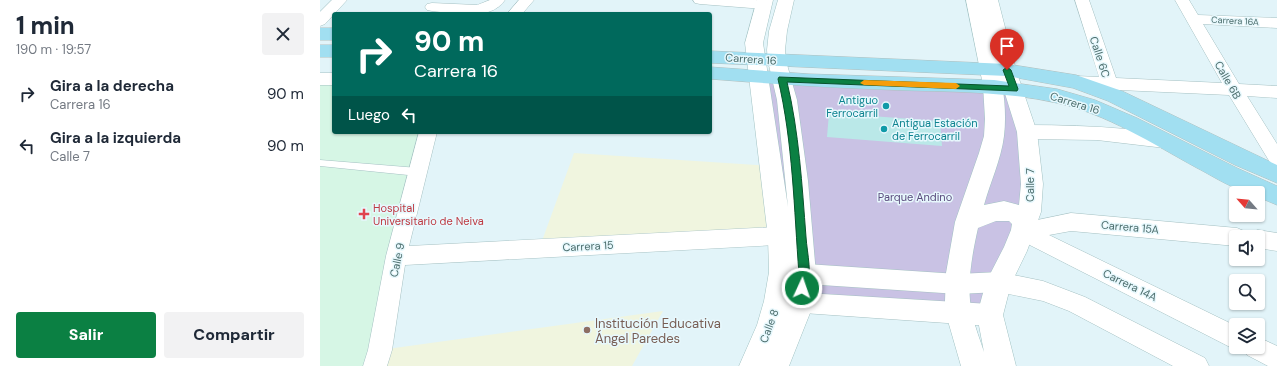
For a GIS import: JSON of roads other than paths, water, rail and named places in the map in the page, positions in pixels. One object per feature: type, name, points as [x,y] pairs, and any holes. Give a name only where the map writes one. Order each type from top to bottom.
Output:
[{"type":"main road","points":[[786,0],[778,31],[780,70],[787,100],[797,181],[790,236]]},
{"type":"main road","name":"Calle 7","points":[[974,0],[1001,79],[1027,132],[1032,184],[1030,212],[1023,232],[999,282],[990,315],[1002,366]]},
{"type":"main road","name":"Calle 7","points":[[975,366],[959,313],[958,284],[960,252],[967,222],[988,163],[994,135],[1001,79],[990,0]]},
{"type":"main road","points":[[764,3],[754,43],[766,120],[790,236]]},
{"type":"main road","points":[[320,34],[332,34]]},
{"type":"main road","points":[[320,51],[332,51]]},
{"type":"main road","name":"Carrera 16","points":[[712,57],[757,68],[780,70],[1001,79],[1088,105],[1130,122],[1229,174],[1277,196]]},
{"type":"main road","name":"Carrera 16","points":[[712,73],[757,68]]},
{"type":"main road","points":[[1001,79],[1076,82],[1115,96],[1243,159],[1277,174]]},
{"type":"main road","points":[[967,222],[976,217],[990,213],[1012,212],[1017,213],[1024,220],[1023,232]]},
{"type":"main road","name":"Calle 8","points":[[775,366],[789,302],[792,273],[790,236]]},
{"type":"main road","name":"Calle 8","points":[[753,366],[770,326],[789,302]]},
{"type":"street","points":[[320,21],[340,0]]},
{"type":"street","points":[[432,7],[478,10],[488,8],[496,4],[498,0]]},
{"type":"street","points":[[516,12],[527,0]]},
{"type":"street","points":[[700,0],[764,3]]},
{"type":"street","name":"Calle 6C","points":[[1076,82],[1109,83],[1082,0]]},
{"type":"street","name":"Calle 6B","points":[[1182,0],[1234,90],[1277,159]]},
{"type":"street","name":"Carrera 16A","points":[[1193,19],[1277,23]]},
{"type":"street","points":[[320,79],[332,79]]},
{"type":"street","points":[[1109,83],[1277,92]]},
{"type":"street","points":[[1027,132],[1084,132],[1143,137],[1168,142]]},
{"type":"street","name":"Calle 9","points":[[375,366],[380,350],[396,256],[428,134]]},
{"type":"street","name":"Carrera 15A","points":[[1023,232],[1071,222],[1229,236]]},
{"type":"street","name":"Carrera 14A","points":[[1023,232],[1229,335]]},
{"type":"street","name":"Carrera 15","points":[[396,256],[790,236]]},
{"type":"street","points":[[1265,240],[1277,242]]},
{"type":"street","points":[[792,273],[958,284],[999,282],[1043,291],[1077,304],[1197,366]]},
{"type":"street","points":[[789,302],[990,315]]},
{"type":"street","points":[[1265,352],[1277,358]]},
{"type":"lane","points":[[320,163],[418,172]]},
{"type":"place","name":"Antiguo Ferrocarril","points":[[886,106]]},
{"type":"place","name":"Antigua Estación de Ferrocarril","points":[[884,129]]},
{"type":"place","name":"Hospital Universitario de Neiva","points":[[364,214]]},
{"type":"place","name":"Institución Educativa Ángel Paredes","points":[[587,330]]},
{"type":"park label","name":"Parque Andino","points":[[915,197]]}]
